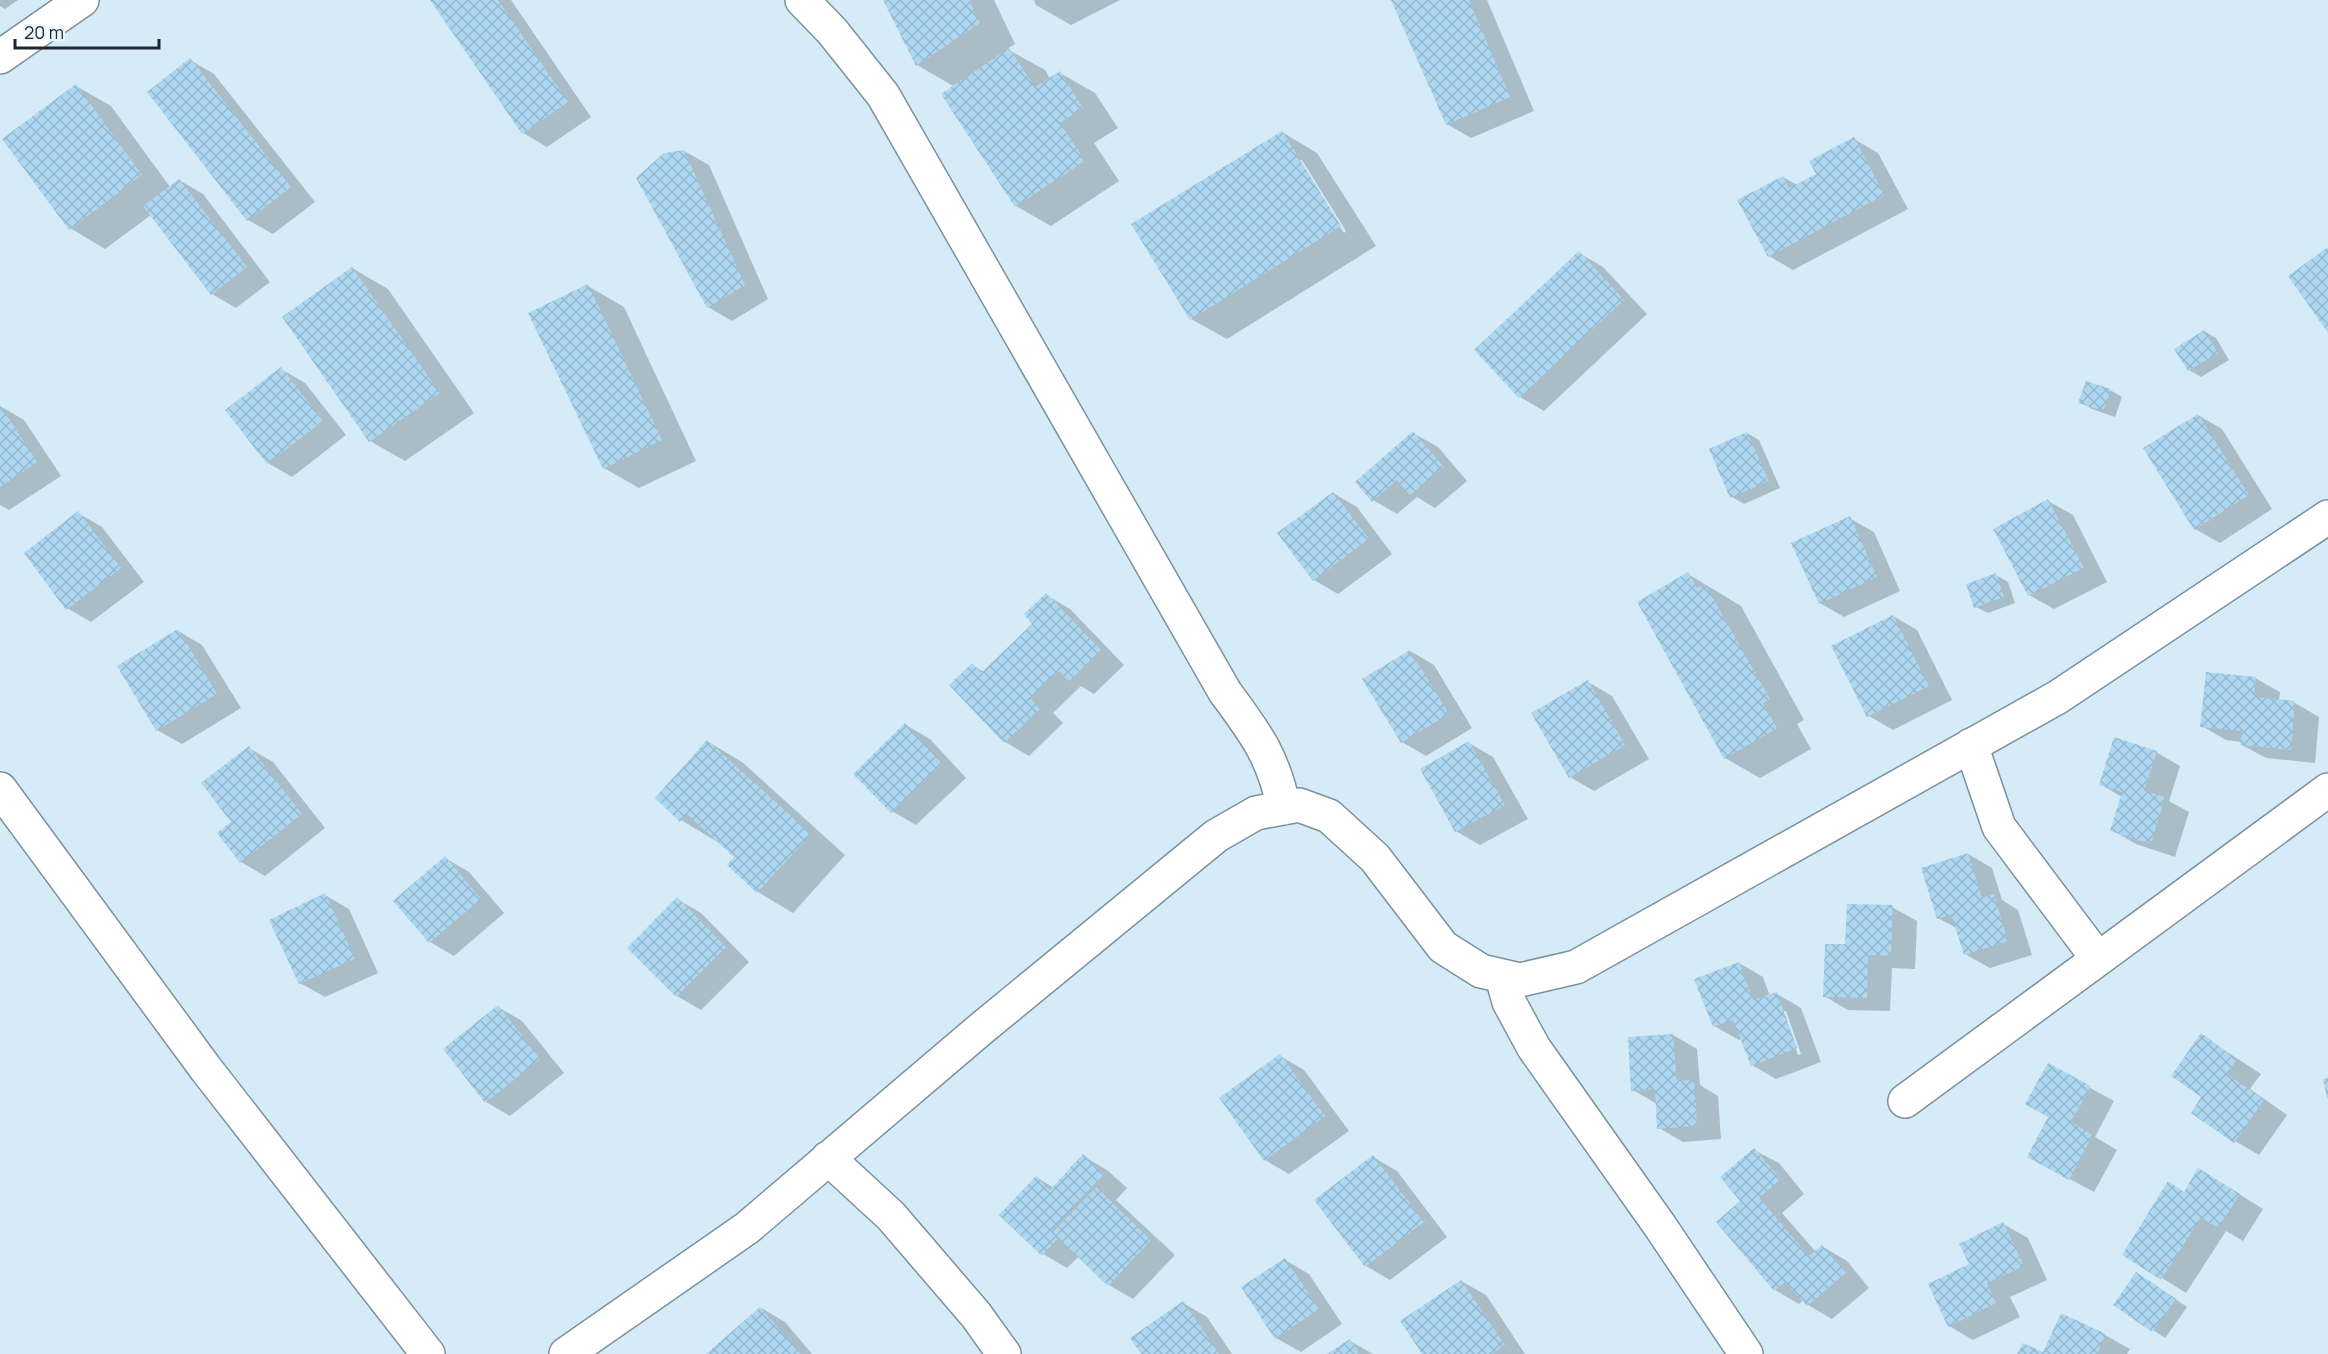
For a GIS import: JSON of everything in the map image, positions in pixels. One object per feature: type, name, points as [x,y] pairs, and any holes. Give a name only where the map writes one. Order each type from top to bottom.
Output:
[{"type":"street","points":[[0,57],[82,0]]},
{"type":"street","points":[[802,0],[832,31],[883,95],[1225,692],[1260,740],[1277,778],[1284,808]]},
{"type":"street","points":[[566,1354],[747,1228],[982,1028],[1215,836],[1256,813],[1299,805],[1329,816],[1375,858],[1443,947],[1481,971],[1520,980],[1576,966],[2058,697],[2328,517]]},
{"type":"street","points":[[1971,745],[1999,827],[2098,959]]},
{"type":"street","points":[[0,789],[206,1069],[428,1354]]},
{"type":"street","points":[[1905,1101],[2328,790]]},
{"type":"street","points":[[1502,976],[1509,1002],[1534,1048],[1660,1226],[1746,1354]]},
{"type":"street","points":[[828,1158],[891,1216],[976,1315],[1004,1354]]},
{"type":"building","points":[[430,0],[498,0],[568,102],[522,134]]},
{"type":"building","points":[[883,0],[969,0],[980,23],[916,66]]},
{"type":"building","points":[[1391,0],[1469,0],[1510,97],[1446,125]]},
{"type":"building","points":[[1009,48],[1035,87],[1060,71],[1083,108],[1060,123],[1085,161],[1015,207],[941,94]]},
{"type":"building","points":[[190,58],[291,187],[247,221],[147,92]]},
{"type":"building","points":[[76,84],[142,175],[69,230],[2,139]]},
{"type":"building","points":[[1282,131],[1341,226],[1190,320],[1131,224]]},
{"type":"building","points":[[1854,137],[1884,195],[1768,257],[1737,200],[1783,176],[1789,188],[1816,174],[1809,161]]},
{"type":"building","points":[[684,150],[745,285],[707,308],[636,178],[664,153]]},
{"type":"building","points":[[179,179],[247,267],[211,295],[143,206]]},
{"type":"building","points":[[2328,247],[2328,333],[2288,276]]},
{"type":"building","points":[[1579,251],[1624,300],[1519,398],[1474,350]]},
{"type":"building","points":[[352,267],[440,393],[369,442],[282,317]]},
{"type":"building","points":[[588,284],[662,440],[603,469],[528,313]]},
{"type":"building","points":[[2204,330],[2218,353],[2188,371],[2174,349]]},
{"type":"building","points":[[281,367],[323,421],[267,464],[225,410]]},
{"type":"building","points":[[2086,381],[2111,389],[2103,411],[2078,403]]},
{"type":"building","points":[[0,405],[37,462],[0,487]]},
{"type":"building","points":[[2198,414],[2249,495],[2194,530],[2143,448]]},
{"type":"building","points":[[1413,431],[1444,467],[1410,495],[1397,480],[1372,502],[1355,482]]},
{"type":"building","points":[[1747,432],[1769,481],[1730,498],[1709,449]]},
{"type":"building","points":[[1333,492],[1369,539],[1313,581],[1277,533]]},
{"type":"building","points":[[2048,499],[2084,568],[2028,596],[1993,529]]},
{"type":"building","points":[[78,511],[121,568],[66,610],[24,553]]},
{"type":"building","points":[[1850,516],[1877,577],[1819,604],[1791,543]]},
{"type":"building","points":[[1688,572],[1697,588],[1705,584],[1770,699],[1763,703],[1777,728],[1724,759],[1637,602]]},
{"type":"building","points":[[1996,573],[2004,597],[1974,608],[1966,584]]},
{"type":"building","points":[[1046,593],[1101,650],[1069,681],[1059,671],[1030,698],[1040,709],[1004,743],[949,685],[972,663],[981,673],[1032,624],[1024,614]]},
{"type":"building","points":[[1893,615],[1929,686],[1867,717],[1831,646]]},
{"type":"building","points":[[178,629],[217,694],[156,731],[117,666]]},
{"type":"building","points":[[1410,650],[1449,714],[1401,743],[1362,679]]},
{"type":"building","points":[[2206,672],[2256,677],[2254,697],[2295,701],[2291,750],[2240,745],[2242,731],[2200,727]]},
{"type":"building","points":[[1588,680],[1625,745],[1569,778],[1531,713]]},
{"type":"building","points":[[905,723],[943,763],[891,813],[853,774]]},
{"type":"building","points":[[2114,737],[2157,751],[2144,791],[2165,797],[2151,844],[2110,831],[2122,792],[2099,785]]},
{"type":"building","points":[[707,740],[811,834],[757,893],[727,865],[734,857],[687,814],[680,822],[655,798]]},
{"type":"building","points":[[1469,741],[1505,805],[1455,832],[1420,769]]},
{"type":"building","points":[[249,746],[302,814],[240,863],[217,833],[231,822],[201,783]]},
{"type":"building","points":[[1968,853],[1982,898],[1994,894],[2008,941],[1964,955],[1951,914],[1937,919],[1921,868]]},
{"type":"building","points":[[445,856],[481,899],[429,943],[393,901]]},
{"type":"building","points":[[325,893],[355,959],[299,984],[269,920]]},
{"type":"building","points":[[677,897],[726,947],[676,997],[627,948]]},
{"type":"building","points":[[1847,904],[1893,905],[1891,956],[1868,955],[1867,998],[1823,997],[1825,944],[1845,944]]},
{"type":"building","points":[[1739,962],[1753,1000],[1777,992],[1797,1048],[1751,1066],[1733,1020],[1713,1027],[1694,979]]},
{"type":"building","points":[[498,1005],[540,1059],[485,1103],[443,1049]]},
{"type":"building","points":[[2201,1033],[2237,1059],[2227,1074],[2264,1100],[2234,1143],[2191,1113],[2201,1097],[2171,1076]]},
{"type":"building","points":[[1673,1034],[1677,1081],[1694,1080],[1697,1126],[1657,1129],[1655,1089],[1631,1091],[1628,1037]]},
{"type":"building","points":[[1280,1054],[1325,1116],[1264,1161],[1219,1098]]},
{"type":"building","points":[[2048,1063],[2091,1086],[2071,1122],[2093,1135],[2069,1180],[2027,1157],[2048,1117],[2025,1104]]},
{"type":"building","points":[[2328,1078],[2328,1098],[2327,1098],[2323,1079]]},
{"type":"building","points":[[1754,1148],[1781,1179],[1759,1198],[1809,1256],[1822,1245],[1846,1273],[1807,1306],[1785,1282],[1774,1291],[1716,1222],[1740,1201],[1720,1177]]},
{"type":"building","points":[[1083,1154],[1104,1174],[1050,1232],[1052,1233],[1096,1187],[1151,1240],[1108,1286],[1058,1238],[1042,1256],[999,1215],[1036,1176],[1050,1190]]},
{"type":"building","points":[[1373,1155],[1424,1222],[1365,1267],[1314,1200]]},
{"type":"building","points":[[2198,1168],[2240,1194],[2218,1228],[2201,1217],[2161,1280],[2122,1255],[2168,1181],[2184,1192]]},
{"type":"building","points":[[2003,1222],[2024,1266],[1987,1283],[1996,1303],[1948,1327],[1928,1284],[1969,1264],[1959,1244]]},
{"type":"building","points":[[1285,1258],[1319,1309],[1275,1339],[1241,1287]]},
{"type":"building","points":[[2136,1272],[2176,1299],[2152,1332],[2113,1305]]},
{"type":"building","points":[[1461,1280],[1505,1345],[1492,1354],[1422,1354],[1400,1321]]},
{"type":"building","points":[[1183,1301],[1219,1354],[1141,1354],[1130,1338]]},
{"type":"building","points":[[760,1307],[801,1354],[706,1354]]},
{"type":"building","points":[[2061,1313],[2106,1334],[2097,1354],[2017,1354],[2023,1343],[2043,1352]]},
{"type":"building","points":[[1350,1339],[1360,1354],[1327,1354]]}]
